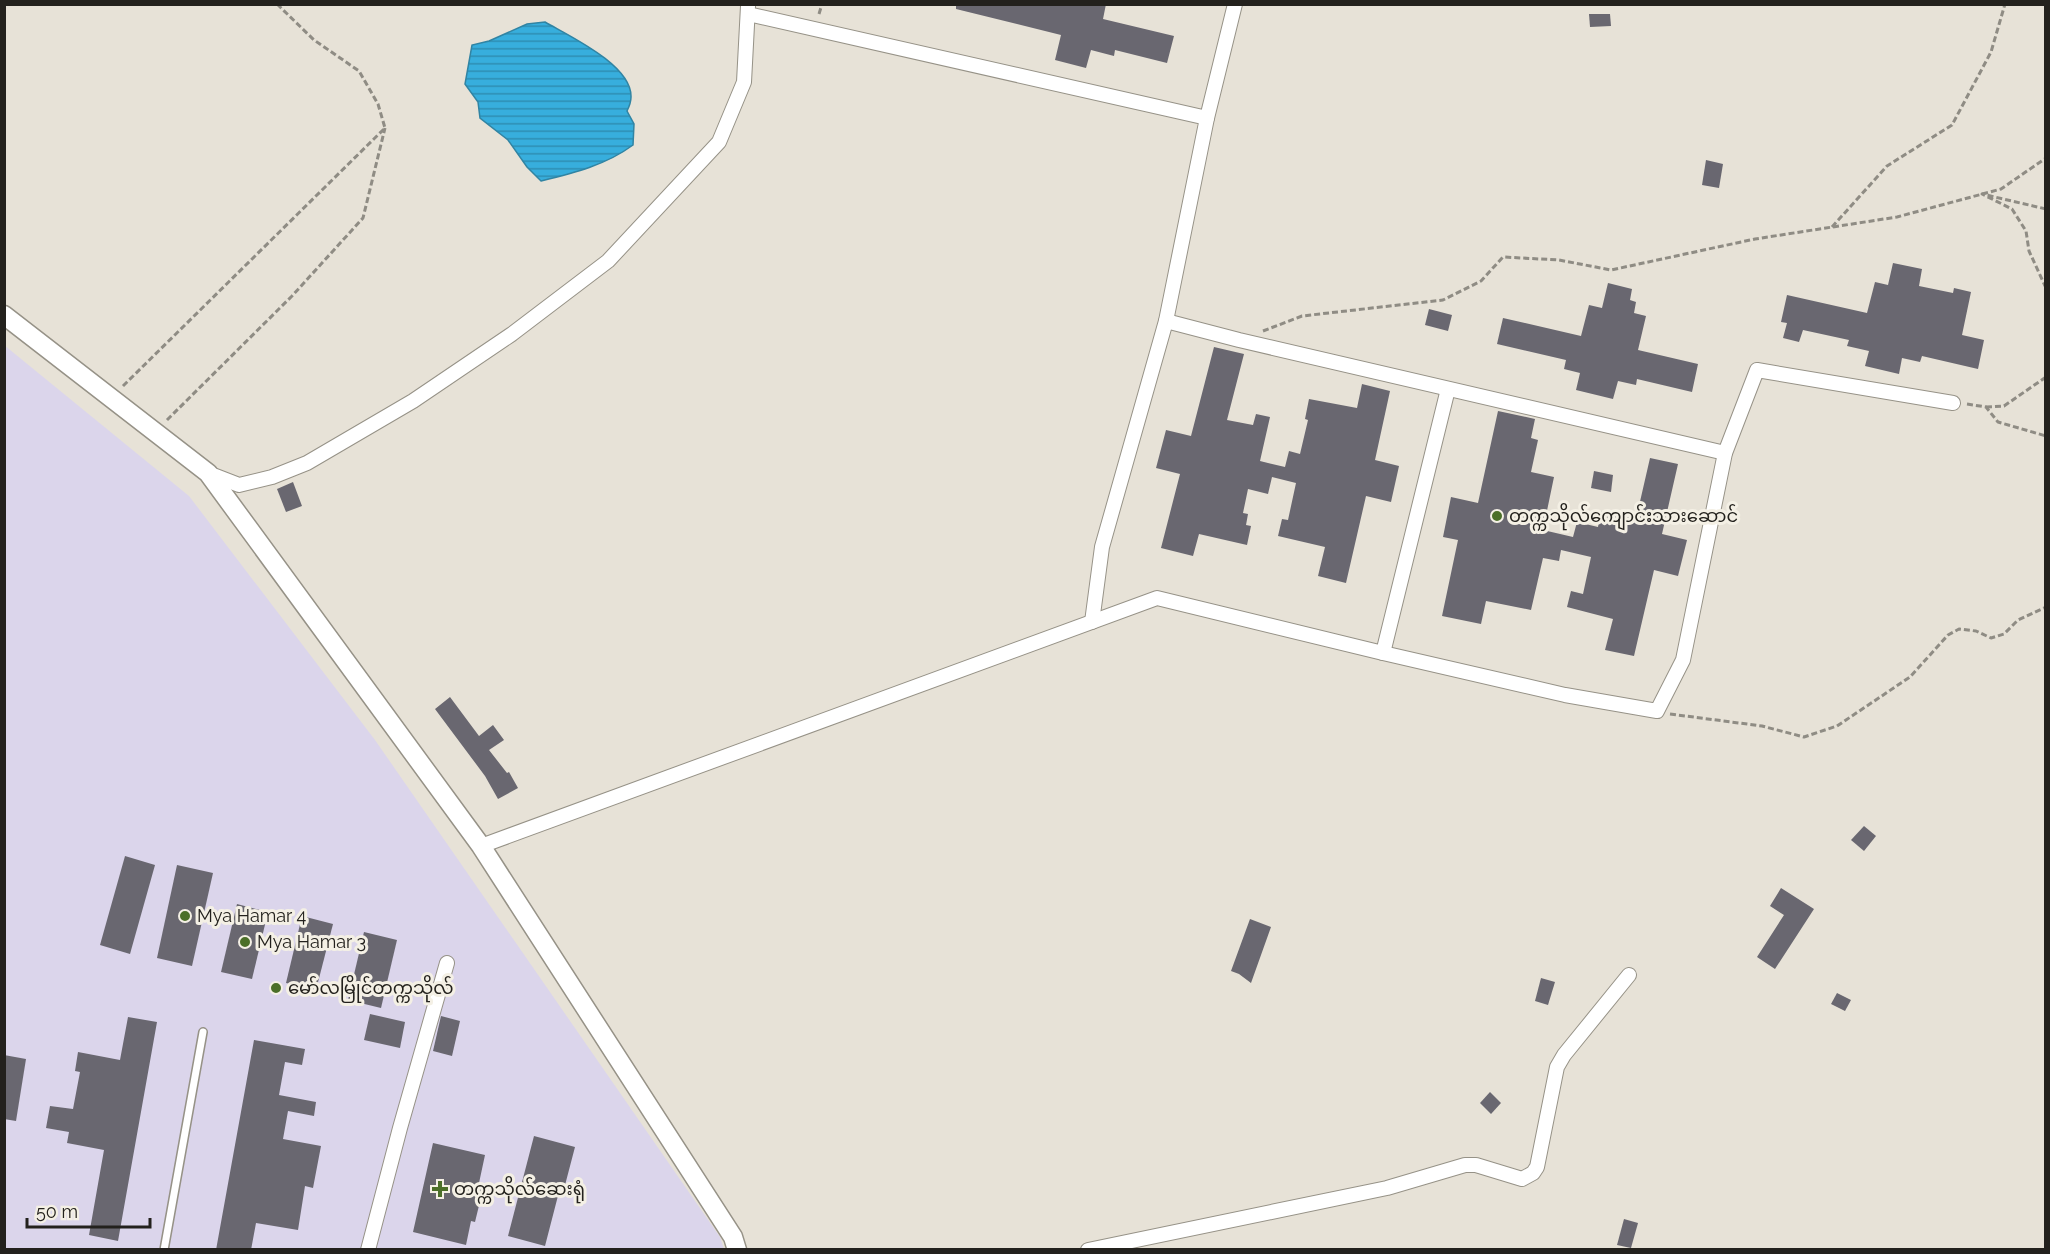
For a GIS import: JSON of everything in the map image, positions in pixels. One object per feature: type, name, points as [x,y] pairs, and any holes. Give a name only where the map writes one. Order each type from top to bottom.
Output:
[{"type":"main road","points":[[4,315],[208,473],[481,846],[733,1236],[737,1250]]},
{"type":"street","points":[[1092,622],[1102,547],[1166,321],[1208,118],[1235,4]]},
{"type":"street","points":[[208,473],[239,485],[272,477],[307,464],[413,401],[502,341],[608,261],[719,142],[744,82],[748,9],[1208,118]]},
{"type":"street","points":[[1166,321],[1725,453]]},
{"type":"street","points":[[481,846],[1157,597],[1565,695],[1657,711],[1683,660],[1725,453],[1757,370],[1953,403]]},
{"type":"street","points":[[1383,653],[1448,389]]},
{"type":"street","points":[[368,1250],[447,963]]},
{"type":"street","points":[[1088,1250],[1387,1188],[1465,1165],[1522,1179],[1528,1177],[1537,1167],[1557,1067],[1564,1055],[1629,975]]},
{"type":"lane","points":[[164,1250],[203,1032]]},
{"type":"path","points":[[155,432],[292,296],[363,218],[385,128],[378,104],[358,71],[314,40],[277,4]]},
{"type":"path","points":[[1832,227],[1887,166],[1952,125],[1991,52],[2006,4]]},
{"type":"path","points":[[111,398],[385,128]]},
{"type":"path","points":[[1239,340],[1302,316],[1443,300],[1481,281],[1503,257],[1559,260],[1611,270],[1755,239],[1897,217],[2001,189],[2046,158]]},
{"type":"path","points":[[1982,195],[2046,208]]},
{"type":"path","points":[[1982,195],[2012,209],[2026,231],[2029,250],[2046,288]]},
{"type":"path","points":[[1953,403],[1986,407],[2004,405],[2046,377]]},
{"type":"path","points":[[1986,407],[1998,422],[2046,436]]},
{"type":"path","points":[[1657,711],[1696,719],[1762,726],[1804,736],[1837,726],[1910,677],[1948,635],[1959,629],[1976,631],[1991,638],[2004,634],[2018,620],[2046,607]]},
{"type":"shaded area","name":"မော်လမြိုင်တက္ကသိုလ်","points":[[4,345],[189,496],[375,740],[720,1237],[724,1249],[5,1249]]},
{"type":"water","points":[[545,22],[583,43],[611,63],[621,74],[629,85],[631,99],[627,111],[634,124],[633,145],[623,152],[589,168],[541,181],[527,167],[508,140],[480,118],[478,102],[465,84],[472,45],[489,41],[527,24]]},
{"type":"building","points":[[956,4],[1106,4],[1103,19],[1174,36],[1167,63],[1115,50],[1114,56],[1091,50],[1086,68],[1055,60],[1061,35],[956,9]]},
{"type":"building","points":[[1589,14],[1610,14],[1611,26],[1590,27]]},
{"type":"building","points":[[1706,160],[1723,164],[1719,188],[1702,185]]},
{"type":"building","points":[[1893,263],[1922,269],[1919,286],[1953,293],[1954,288],[1971,292],[1962,335],[1984,340],[1978,369],[1922,356],[1920,362],[1902,358],[1899,374],[1865,366],[1869,351],[1847,346],[1849,340],[1803,330],[1799,342],[1783,338],[1787,323],[1781,322],[1787,295],[1867,313],[1875,282],[1888,285]]},
{"type":"building","points":[[1608,283],[1632,289],[1630,300],[1636,302],[1634,313],[1646,316],[1638,350],[1698,364],[1692,392],[1637,379],[1636,385],[1618,381],[1613,399],[1576,390],[1580,373],[1564,369],[1566,360],[1497,344],[1503,318],[1581,336],[1589,305],[1602,308]]},
{"type":"building","points":[[1429,309],[1452,315],[1448,331],[1425,325]]},
{"type":"building","points":[[1214,347],[1244,354],[1227,420],[1253,425],[1256,414],[1270,417],[1260,461],[1285,467],[1289,451],[1300,454],[1308,420],[1305,419],[1309,399],[1357,408],[1362,384],[1390,391],[1375,460],[1399,466],[1391,502],[1366,496],[1346,583],[1318,576],[1325,547],[1278,536],[1282,519],[1288,520],[1296,483],[1272,477],[1268,494],[1248,489],[1243,513],[1248,514],[1246,525],[1251,526],[1247,545],[1199,534],[1193,556],[1161,548],[1180,474],[1156,468],[1166,430],[1191,436]]},
{"type":"building","points":[[1498,411],[1535,419],[1531,438],[1538,440],[1531,472],[1554,477],[1543,530],[1573,537],[1577,522],[1598,527],[1601,511],[1636,519],[1650,458],[1678,464],[1662,534],[1687,540],[1678,576],[1654,570],[1634,656],[1605,650],[1613,619],[1567,607],[1571,591],[1583,594],[1591,557],[1561,550],[1559,561],[1543,558],[1531,610],[1486,601],[1481,624],[1442,616],[1458,540],[1443,537],[1451,497],[1478,503]]},
{"type":"building","name":"တက္ကသိုလ်ကျောင်းသားဆောင်","points":[[1594,471],[1613,475],[1611,492],[1591,488]]},
{"type":"building","points":[[293,482],[302,506],[286,512],[277,489]]},
{"type":"building","points":[[450,697],[479,736],[493,725],[504,740],[489,750],[507,773],[509,772],[518,788],[498,799],[485,776],[435,709]]},
{"type":"building","points":[[1864,826],[1876,836],[1864,851],[1851,840]]},
{"type":"building","points":[[125,856],[155,865],[130,954],[100,945]]},
{"type":"building","name":"Mya Hamar 4","points":[[177,865],[213,873],[192,966],[157,958]]},
{"type":"building","points":[[1781,888],[1814,909],[1775,969],[1757,957],[1784,915],[1770,906]]},
{"type":"building","name":"Mya Hamar 3","points":[[237,904],[268,912],[252,979],[221,972]]},
{"type":"building","points":[[302,916],[333,924],[316,990],[286,983]]},
{"type":"building","points":[[1250,919],[1271,927],[1251,983],[1231,971]]},
{"type":"building","points":[[364,932],[397,940],[381,1008],[348,1000]]},
{"type":"building","points":[[1541,978],[1555,982],[1548,1005],[1535,1001]]},
{"type":"building","points":[[1837,993],[1851,1000],[1845,1011],[1831,1004]]},
{"type":"building","points":[[370,1014],[405,1022],[400,1048],[364,1040]]},
{"type":"building","points":[[441,1016],[460,1021],[452,1056],[433,1051]]},
{"type":"building","points":[[128,1017],[157,1022],[118,1241],[89,1235],[104,1150],[67,1143],[69,1132],[46,1128],[50,1106],[73,1109],[80,1072],[75,1071],[78,1052],[120,1060]]},
{"type":"building","points":[[254,1040],[305,1049],[302,1065],[285,1062],[279,1095],[316,1102],[314,1116],[288,1111],[283,1139],[321,1146],[313,1188],[305,1186],[298,1230],[256,1223],[251,1250],[216,1250]]},
{"type":"building","points":[[4,1055],[26,1059],[16,1121],[4,1119]]},
{"type":"building","points":[[1490,1092],[1501,1103],[1491,1114],[1480,1103]]},
{"type":"building","points":[[534,1136],[575,1147],[564,1189],[560,1188],[545,1246],[508,1236]]},
{"type":"building","points":[[433,1143],[485,1155],[479,1183],[484,1185],[475,1222],[471,1221],[466,1245],[413,1232]]},
{"type":"building","points":[[1624,1219],[1638,1223],[1631,1248],[1617,1245]]},
{"type":"place","name":"တက္ကသိုလ်ကျောင်းသားဆောင်","points":[[1497,516]]},
{"type":"place","name":"Mya Hamar 4","points":[[185,916]]},
{"type":"place","name":"Mya Hamar 3","points":[[245,942]]},
{"type":"place","name":"မော်လမြိုင်တက္ကသိုလ်","points":[[276,988]]},
{"type":"place","name":"တက္ကသိုလ်ဆေးရုံ","points":[[440,1189]]}]
